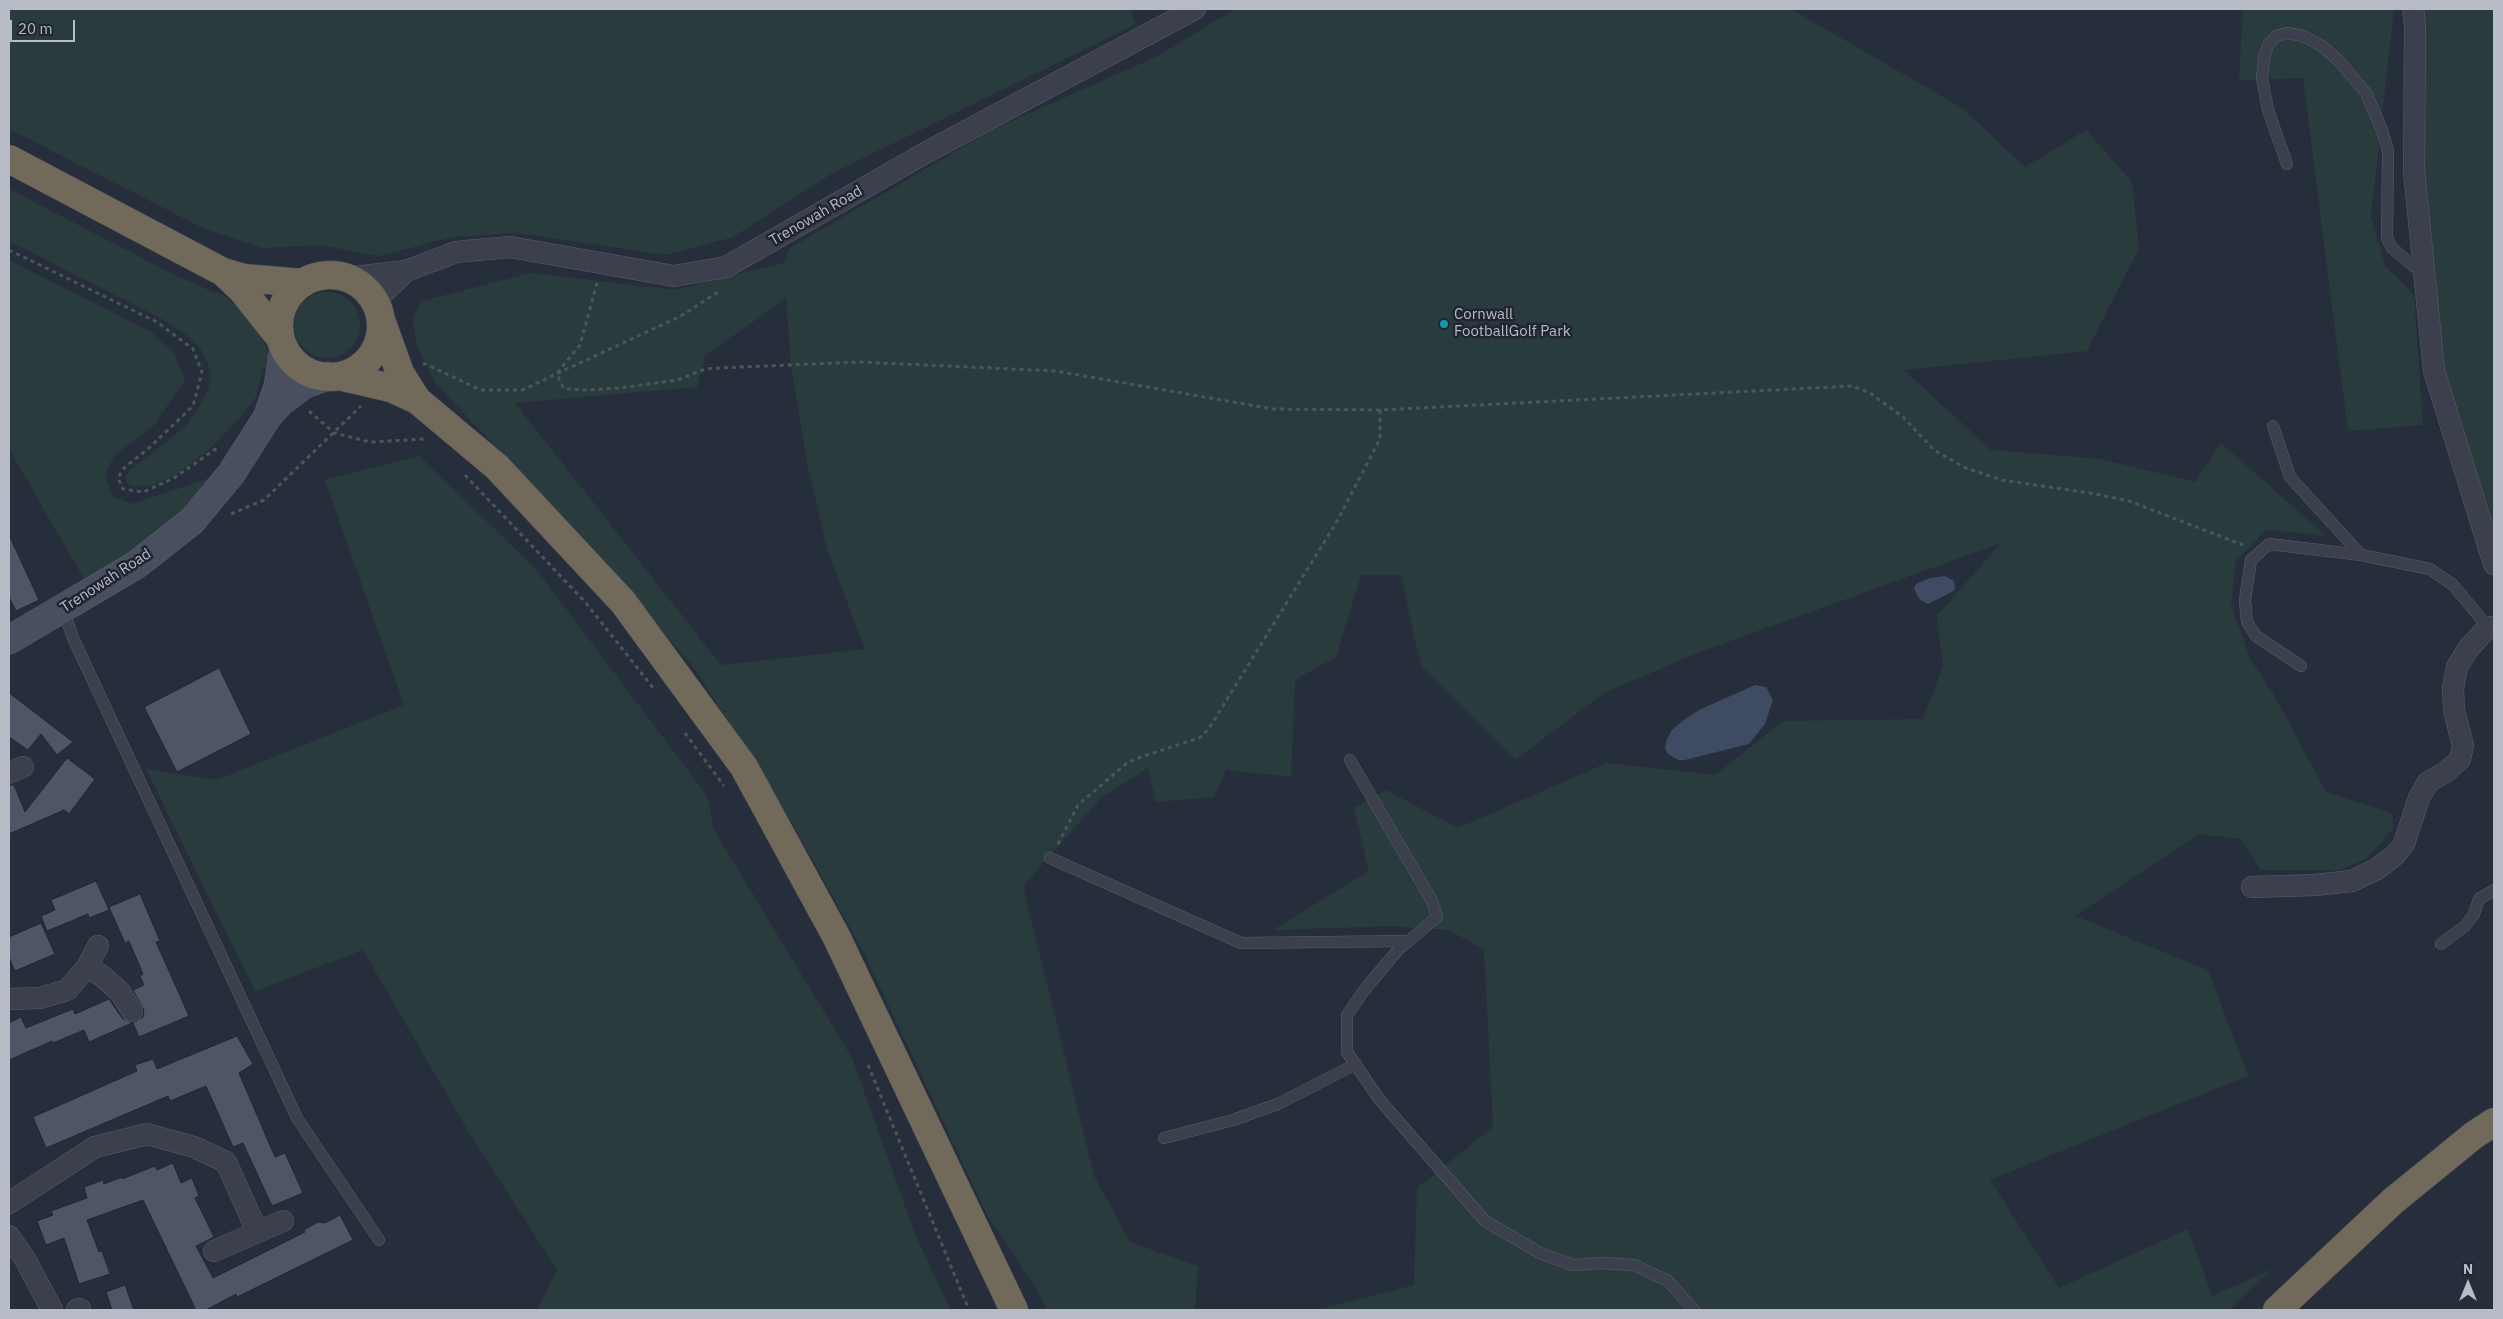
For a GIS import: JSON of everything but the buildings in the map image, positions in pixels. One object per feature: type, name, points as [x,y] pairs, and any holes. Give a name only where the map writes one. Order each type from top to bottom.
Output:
[{"type":"highway","points":[[9,159],[223,272],[244,278],[303,283],[329,275],[346,278],[362,286],[379,312],[390,377]]},
{"type":"highway","points":[[223,272],[242,290],[302,368],[334,376],[390,377],[497,467],[623,602],[744,768],[836,936],[1014,1310]]},
{"type":"highway","points":[[282,343],[280,321],[285,303],[290,295],[303,283]]},
{"type":"highway","points":[[334,376],[358,368],[372,355],[380,336],[379,312]]},
{"type":"highway","points":[[2277,1310],[2393,1202],[2474,1135],[2494,1122]]},
{"type":"street","name":"Trenowah Road","points":[[346,278],[406,271],[456,252],[510,247],[602,265],[674,276],[726,267],[928,152],[1195,9]]},
{"type":"street","points":[[2413,9],[2415,25],[2414,171],[2434,371],[2494,564]]},
{"type":"street","name":"Trenowah Road","points":[[379,312],[382,294],[406,271]]},
{"type":"street","name":"Trenowah Road","points":[[9,640],[136,565],[192,520],[231,474],[268,416],[278,387],[282,343]]},
{"type":"street","name":"Trenowah Road","points":[[268,416],[305,384],[334,376]]},
{"type":"street","points":[[2252,887],[2315,885],[2352,880],[2377,869],[2395,855],[2404,844],[2419,798],[2428,782],[2446,772],[2460,759],[2463,746],[2454,710],[2453,688],[2457,667],[2468,648],[2491,627]]},
{"type":"street","points":[[9,999],[40,998],[67,990],[87,967],[98,946]]},
{"type":"street","points":[[87,967],[102,976],[120,992],[132,1012]]},
{"type":"street","points":[[9,1203],[95,1147],[147,1134],[194,1147],[226,1162],[257,1231]]},
{"type":"street","points":[[214,1251],[283,1221]]},
{"type":"street","points":[[9,1236],[25,1259],[52,1310]]},
{"type":"lane","points":[[2288,164],[2268,110],[2262,78],[2264,58],[2268,45],[2276,36],[2287,33],[2303,36],[2322,46],[2339,61],[2366,93],[2382,130],[2388,151],[2387,238],[2392,248],[2425,276]]},
{"type":"lane","points":[[2273,426],[2290,477],[2361,555]]},
{"type":"lane","points":[[2301,666],[2256,636],[2247,622],[2245,600],[2251,560],[2269,544],[2282,544],[2361,555],[2430,569],[2453,585],[2491,627]]},
{"type":"lane","points":[[63,609],[73,638],[297,1118],[378,1240]]},
{"type":"lane","points":[[1350,760],[1432,901],[1436,917],[1408,941],[1365,989],[1347,1015],[1347,1052],[1379,1099],[1485,1221],[1542,1254],[1573,1265],[1602,1263],[1634,1265],[1668,1281],[1694,1310]]},
{"type":"lane","points":[[1050,858],[1241,942],[1408,941]]},
{"type":"lane","points":[[2440,944],[2465,926],[2474,914],[2479,899],[2494,890]]},
{"type":"lane","points":[[1164,1138],[1233,1120],[1278,1104],[1356,1064]]},
{"type":"path","points":[[9,250],[157,322],[194,349],[202,372],[193,406],[149,448],[124,468],[118,478],[124,489],[143,492],[174,478],[222,444]]},
{"type":"path","points":[[230,514],[264,500],[409,357],[480,390],[522,390],[681,316],[720,292],[742,258]]},
{"type":"path","points":[[602,265],[580,345],[558,372],[564,389],[586,390],[678,380],[705,369],[859,362],[986,366],[1056,371],[1273,409],[1380,410],[1852,386],[1870,392],[1903,417],[1934,450],[1966,468],[2002,480],[2130,501],[2260,552]]},
{"type":"path","points":[[292,394],[334,433],[370,442],[426,438],[433,445]]},
{"type":"path","points":[[1050,858],[1078,805],[1102,783],[1127,763],[1140,756],[1199,738],[1208,730],[1336,523],[1380,439],[1380,410]]},
{"type":"path","points":[[462,472],[586,603],[658,694]]},
{"type":"path","points":[[685,732],[727,792]]},
{"type":"path","points":[[865,1056],[969,1310]]},
{"type":"shaded area","points":[[9,9],[1130,9],[1136,24],[831,174],[733,237],[666,255],[517,233],[452,237],[379,256],[320,245],[262,248],[203,228],[9,129]]},
{"type":"shaded area","points":[[1235,9],[1791,9],[1962,108],[2025,167],[2086,130],[2132,182],[2139,248],[2087,351],[1904,370],[1991,450],[2100,459],[2195,482],[2221,443],[2325,535],[2267,530],[2236,560],[2231,604],[2250,659],[2274,695],[2326,792],[2392,813],[2393,829],[2366,859],[2340,870],[2261,870],[2241,839],[2199,834],[2075,916],[2208,970],[2248,1076],[1990,1180],[2059,1288],[2188,1229],[2212,1296],[2272,1269],[2229,1310],[1315,1310],[1414,1285],[1417,1188],[1493,1127],[1484,950],[1449,930],[1391,926],[1273,930],[1369,871],[1354,808],[1386,790],[1458,828],[1607,763],[1715,775],[1783,721],[1923,719],[1943,666],[1937,616],[2001,543],[1700,652],[1604,693],[1515,760],[1421,666],[1401,575],[1361,575],[1336,657],[1295,680],[1291,777],[1226,770],[1214,797],[1156,802],[1148,768],[1102,797],[1023,886],[1094,1176],[1130,1242],[1198,1266],[1195,1310],[1047,1310],[1037,1290],[987,1215],[865,955],[790,819],[695,669],[622,583],[435,382],[417,346],[412,317],[422,301],[531,273],[674,290],[784,263],[790,248],[994,129],[1158,56]],"holes":[[[786,298],[791,365],[808,468],[828,552],[865,649],[721,665],[515,403],[697,387],[705,356]]]},
{"type":"shaded area","points":[[2243,9],[2394,9],[2371,216],[2385,266],[2414,295],[2423,425],[2348,431],[2303,78],[2239,80]]},
{"type":"shaded area","points":[[2410,9],[2494,9],[2494,564],[2434,371]]},
{"type":"shaded area","points":[[9,189],[171,273],[213,292],[219,292],[243,311],[259,329],[272,362],[271,368],[263,368],[256,397],[244,413],[214,445],[175,475],[152,485],[134,486],[127,483],[125,478],[131,469],[185,427],[198,409],[208,390],[211,375],[208,363],[200,348],[188,336],[162,319],[9,241]]},
{"type":"shaded area","points":[[9,260],[151,332],[174,353],[185,380],[154,425],[114,456],[105,475],[112,496],[132,504],[211,478],[192,506],[138,548],[84,579],[9,449]]},
{"type":"shaded area","points":[[320,292],[334,292],[346,297],[355,306],[360,318],[358,338],[351,349],[334,358],[320,358],[308,353],[299,344],[294,332],[294,318],[299,306],[308,297]]},
{"type":"shaded area","points":[[419,456],[537,570],[708,797],[713,828],[852,1058],[916,1237],[951,1310],[537,1310],[557,1270],[468,1131],[363,950],[255,991],[146,769],[217,780],[404,705],[325,480]]},
{"type":"water","points":[[1945,576],[1954,581],[1955,589],[1952,592],[1928,604],[1920,600],[1914,589],[1916,584],[1930,578]]},
{"type":"water","points":[[1755,685],[1766,687],[1773,700],[1765,724],[1749,744],[1685,760],[1678,760],[1668,754],[1665,748],[1667,739],[1672,730],[1685,719],[1701,709]]},
{"type":"place","name":"Cornwall FootballGolf Park","points":[[1444,324]]}]
